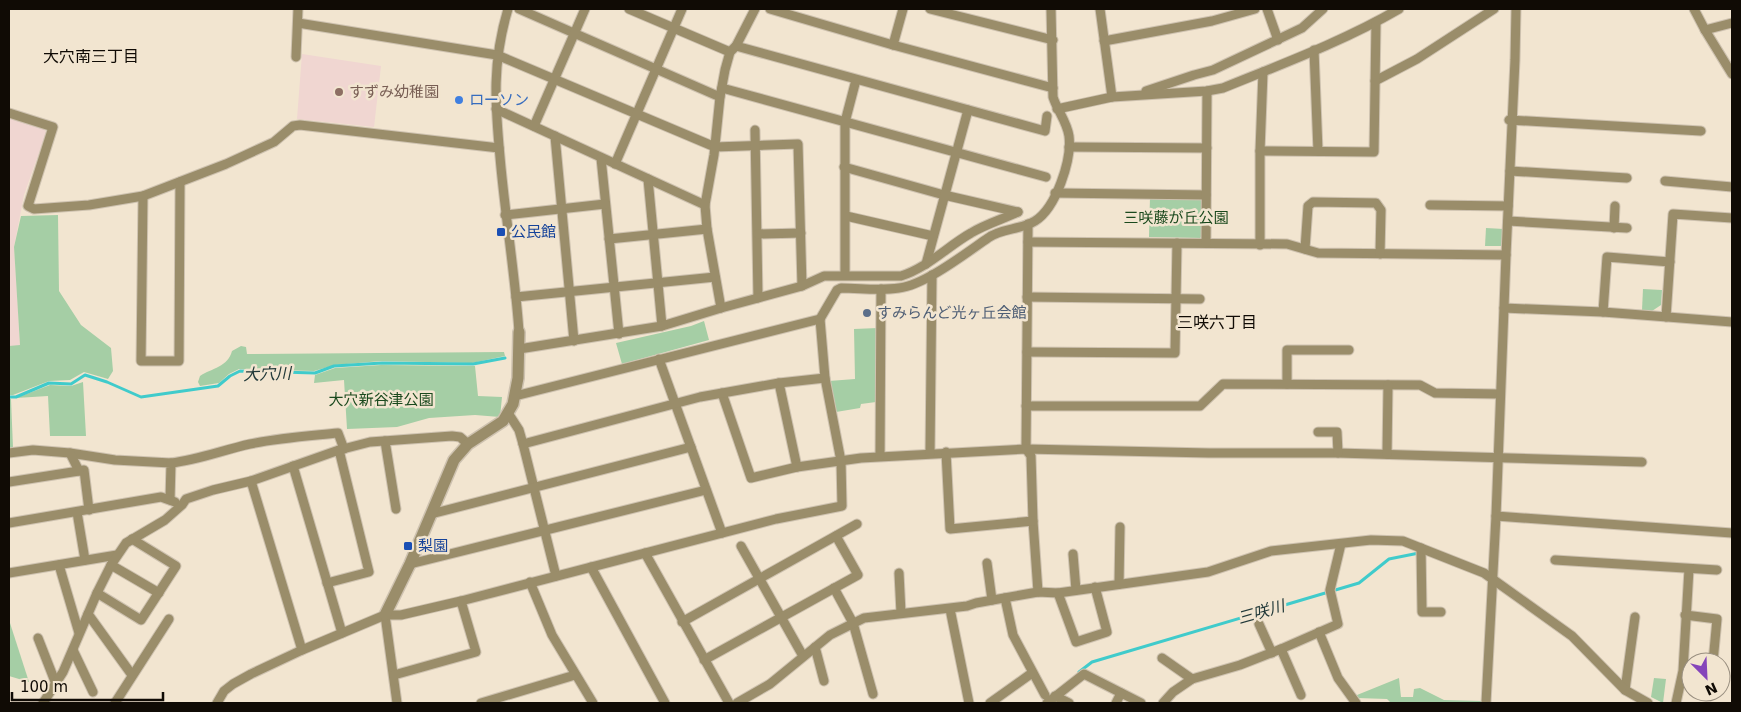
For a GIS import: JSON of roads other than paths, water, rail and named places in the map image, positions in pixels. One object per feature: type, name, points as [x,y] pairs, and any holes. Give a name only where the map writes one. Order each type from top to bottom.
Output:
[{"type":"street","points":[[296,57],[298,9]]},
{"type":"street","points":[[397,703],[385,615],[410,564],[454,460],[468,444],[503,421],[515,396],[518,378],[519,349],[516,296],[505,215],[496,109],[497,55],[508,9]]},
{"type":"street","points":[[519,9],[656,69],[721,92],[845,122],[1046,177]]},
{"type":"street","points":[[534,126],[585,9]]},
{"type":"street","points":[[630,9],[674,28],[733,49],[1045,131],[1047,116]]},
{"type":"street","points":[[615,164],[682,9]]},
{"type":"street","points":[[721,308],[707,229],[705,205],[715,147],[721,92],[733,49],[755,9]]},
{"type":"street","points":[[770,9],[893,45],[1053,88]]},
{"type":"street","points":[[893,45],[903,9]]},
{"type":"street","points":[[930,9],[1053,40]]},
{"type":"street","points":[[217,703],[224,691],[233,684],[302,650],[385,615],[401,615],[776,519],[842,506],[841,461],[825,378],[820,319],[837,290],[842,288],[900,288],[913,285],[932,275],[991,236],[1033,222],[1050,205],[1064,174],[1069,147],[1069,134],[1057,109],[1053,88],[1051,9]]},
{"type":"street","points":[[1100,9],[1112,97]]},
{"type":"street","points":[[1104,41],[1212,21],[1255,9]]},
{"type":"street","points":[[1267,9],[1278,40]]},
{"type":"street","points":[[1136,95],[1213,70],[1302,28],[1323,9]]},
{"type":"street","points":[[1057,109],[1112,97],[1205,91],[1223,88],[1314,50],[1376,22],[1399,9]]},
{"type":"street","points":[[1375,81],[1416,59],[1494,9]]},
{"type":"street","points":[[1486,703],[1496,516],[1516,9]]},
{"type":"street","points":[[1694,9],[1704,30],[1731,71]]},
{"type":"street","points":[[1260,151],[1374,152],[1376,22]]},
{"type":"street","points":[[298,23],[497,55],[715,147],[798,144],[802,286]]},
{"type":"street","points":[[1704,30],[1732,23]]},
{"type":"street","points":[[1314,50],[1318,151]]},
{"type":"street","points":[[1203,72],[1207,148],[1206,243]]},
{"type":"street","points":[[1260,245],[1260,151],[1263,72]]},
{"type":"street","points":[[845,275],[845,122],[856,80]]},
{"type":"street","points":[[496,109],[705,205]]},
{"type":"street","points":[[926,264],[968,110]]},
{"type":"street","points":[[9,113],[53,128],[28,206],[34,209],[89,205],[143,196],[274,142],[293,126],[300,125],[500,148]]},
{"type":"street","points":[[1511,120],[1701,131]]},
{"type":"street","points":[[755,130],[758,298]]},
{"type":"street","points":[[554,136],[574,341]]},
{"type":"street","points":[[1069,147],[1207,148]]},
{"type":"street","points":[[601,158],[619,334]]},
{"type":"street","points":[[519,349],[662,326],[802,286],[824,276],[901,276],[926,264],[971,233],[1018,212],[944,195],[844,167]]},
{"type":"street","points":[[1510,170],[1627,178]]},
{"type":"street","points":[[648,179],[662,326]]},
{"type":"street","points":[[1665,181],[1732,187]]},
{"type":"street","points":[[143,196],[141,361],[179,361],[180,182]]},
{"type":"street","points":[[1055,193],[1206,195]]},
{"type":"street","points":[[1305,249],[1308,206],[1313,202],[1376,203],[1381,210],[1380,254]]},
{"type":"street","points":[[505,215],[606,204]]},
{"type":"street","points":[[1430,205],[1508,206]]},
{"type":"street","points":[[1614,228],[1615,206]]},
{"type":"street","points":[[1666,317],[1673,214],[1732,218]]},
{"type":"street","points":[[846,216],[933,236]]},
{"type":"street","points":[[1508,220],[1627,228]]},
{"type":"street","points":[[1028,224],[1026,449],[1031,456],[1038,592]]},
{"type":"street","points":[[609,239],[707,229]]},
{"type":"street","points":[[758,234],[801,233]]},
{"type":"street","points":[[1028,242],[1287,244],[1318,253],[1506,255]]},
{"type":"street","points":[[1027,352],[1175,353],[1177,243]]},
{"type":"street","points":[[1603,312],[1607,257],[1670,262]]},
{"type":"street","points":[[930,453],[932,275]]},
{"type":"street","points":[[516,296],[715,277]]},
{"type":"street","points":[[880,456],[881,289]]},
{"type":"street","points":[[1027,297],[1200,299]]},
{"type":"street","points":[[1504,308],[1603,312],[1732,322]]},
{"type":"street","points":[[515,396],[820,319]]},
{"type":"street","points":[[1287,384],[1287,350],[1349,350]]},
{"type":"street","points":[[659,359],[722,533]]},
{"type":"street","points":[[523,444],[700,397],[779,383],[825,378]]},
{"type":"street","points":[[779,383],[797,468]]},
{"type":"street","points":[[1026,406],[1200,406],[1223,384],[1420,385],[1434,393],[1500,394]]},
{"type":"street","points":[[1387,454],[1388,385]]},
{"type":"street","points":[[722,393],[752,478],[797,468],[880,456],[1026,449],[1112,452],[1387,454],[1642,462]]},
{"type":"street","points":[[508,413],[519,430],[556,576]]},
{"type":"street","points":[[1318,432],[1337,432],[1338,453]]},
{"type":"street","points":[[9,453],[32,450],[70,453],[115,460],[171,463],[192,460],[218,451],[252,444],[338,433],[369,572],[327,583]]},
{"type":"street","points":[[44,703],[73,650],[111,564],[126,543],[165,520],[182,506],[186,499],[251,481],[341,449],[370,442],[452,436],[460,437],[468,444]]},
{"type":"street","points":[[385,441],[396,509]]},
{"type":"street","points":[[431,514],[691,448]]},
{"type":"street","points":[[946,452],[950,529],[1033,521]]},
{"type":"street","points":[[70,453],[79,471]]},
{"type":"street","points":[[170,500],[171,463]]},
{"type":"street","points":[[293,466],[342,633]]},
{"type":"street","points":[[9,482],[84,470],[89,510]]},
{"type":"street","points":[[251,481],[302,650]]},
{"type":"street","points":[[410,564],[706,490]]},
{"type":"street","points":[[9,523],[162,497],[182,506]]},
{"type":"street","points":[[77,512],[85,560]]},
{"type":"street","points":[[1496,516],[1732,533]]},
{"type":"street","points":[[682,622],[857,524]]},
{"type":"street","points":[[1119,584],[1120,527]]},
{"type":"street","points":[[704,660],[858,575],[836,536]]},
{"type":"street","points":[[97,593],[141,620],[159,593],[176,566],[132,539]]},
{"type":"street","points":[[737,703],[770,684],[830,635],[864,618],[950,609],[1038,592],[1058,593],[1208,572],[1271,551],[1371,540],[1403,541],[1484,573],[1572,636],[1625,690],[1648,703]]},
{"type":"street","points":[[1163,703],[1173,692],[1192,679],[1240,665],[1338,624],[1330,590],[1341,544]]},
{"type":"street","points":[[740,546],[803,656]]},
{"type":"street","points":[[1421,548],[1422,612],[1441,612]]},
{"type":"street","points":[[644,554],[729,703]]},
{"type":"street","points":[[1073,554],[1076,590]]},
{"type":"street","points":[[9,573],[118,555]]},
{"type":"street","points":[[1555,560],[1717,570]]},
{"type":"street","points":[[987,562],[992,600]]},
{"type":"street","points":[[111,564],[159,593]]},
{"type":"street","points":[[59,565],[79,634]]},
{"type":"street","points":[[591,567],[665,703]]},
{"type":"street","points":[[1686,652],[1685,615],[1689,569]]},
{"type":"street","points":[[899,573],[901,613]]},
{"type":"street","points":[[530,582],[552,635],[593,703]]},
{"type":"street","points":[[1058,593],[1076,642],[1107,632],[1095,587]]},
{"type":"street","points":[[834,588],[853,623],[873,694]]},
{"type":"street","points":[[1005,598],[1013,635],[1032,673],[1049,699],[1069,702]]},
{"type":"street","points":[[394,675],[476,652],[461,600]]},
{"type":"street","points":[[950,609],[969,703]]},
{"type":"street","points":[[88,614],[132,675]]},
{"type":"street","points":[[1685,615],[1716,619],[1714,652]]},
{"type":"street","points":[[1625,690],[1635,616]]},
{"type":"street","points":[[114,703],[169,619]]},
{"type":"street","points":[[1259,624],[1277,651],[1301,695]]},
{"type":"street","points":[[1319,632],[1338,678],[1356,703]]},
{"type":"street","points":[[38,638],[56,684]]},
{"type":"street","points":[[815,647],[824,681]]},
{"type":"street","points":[[73,650],[93,692]]},
{"type":"street","points":[[1162,658],[1192,679]]},
{"type":"street","points":[[990,703],[1032,673]]},
{"type":"street","points":[[1049,699],[1084,674],[1141,703]]},
{"type":"street","points":[[481,703],[575,675]]},
{"type":"street","points":[[1676,703],[1681,688]]},
{"type":"street","points":[[1116,703],[1121,693]]},
{"type":"waterway","name":"大穴川","points":[[9,397],[16,397],[49,383],[71,384],[85,375],[107,382],[141,397],[218,386],[230,376],[240,371],[315,373],[334,366],[382,363],[473,364],[505,358]]},
{"type":"waterway","name":"三咲川","points":[[1079,672],[1092,662],[1359,583],[1389,559],[1419,553]]},
{"type":"place","name":"すずみ幼稚園","points":[[339,92]]},
{"type":"place","name":"ローソン","points":[[459,100]]},
{"type":"place","name":"公民館","points":[[501,232]]},
{"type":"place","name":"すみらんど光ヶ丘会館","points":[[867,313]]},
{"type":"place","name":"梨園","points":[[408,546]]},
{"type":"district","name":"大穴南三丁目","points":[[91,56]]},
{"type":"district","name":"三咲六丁目","points":[[1217,322]]},
{"type":"park label","name":"三咲藤が丘公園","points":[[1176,218]]},
{"type":"park label","name":"大穴新谷津公園","points":[[381,400]]}]
